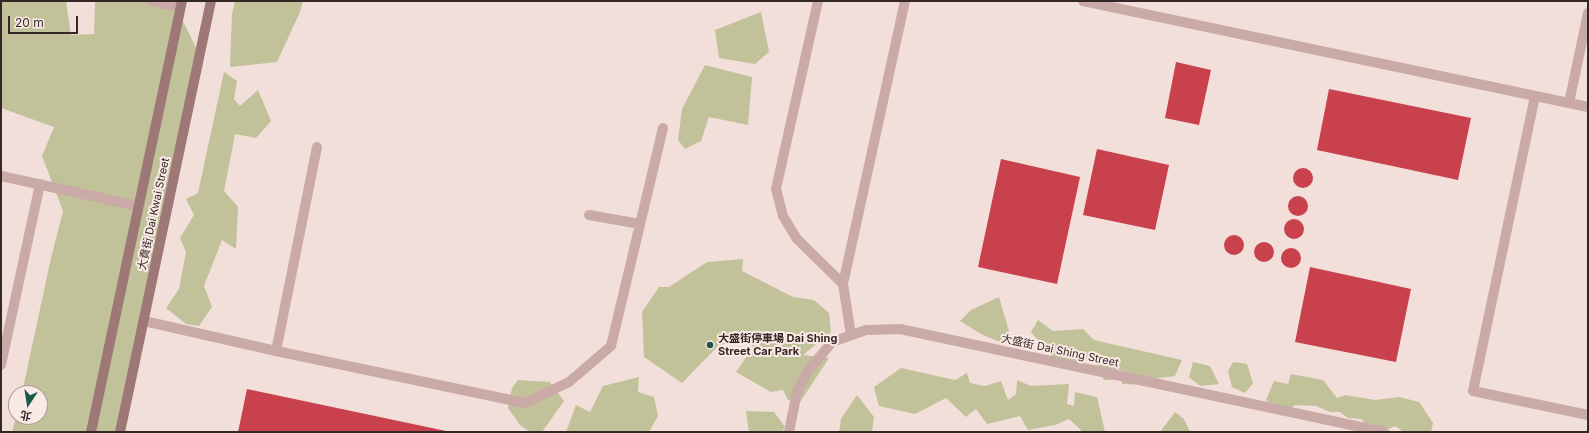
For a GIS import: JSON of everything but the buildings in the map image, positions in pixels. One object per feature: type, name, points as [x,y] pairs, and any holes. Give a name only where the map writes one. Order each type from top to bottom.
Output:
[{"type":"street","points":[[151,1],[181,4]]},
{"type":"street","name":"大貴街 Dai Kwai Street","points":[[120,432],[211,1]]},
{"type":"street","points":[[818,1],[776,189],[783,216],[797,239],[843,284]]},
{"type":"street","points":[[851,335],[843,284],[905,1]]},
{"type":"street","points":[[1083,1],[1588,107]]},
{"type":"street","name":"大貴街 Dai Kwai Street","points":[[91,432],[181,4]]},
{"type":"street","points":[[1569,103],[1588,13]]},
{"type":"street","points":[[1535,96],[1474,391],[1588,415]]},
{"type":"street","points":[[144,321],[276,351],[525,403],[569,382],[611,346],[663,128]]},
{"type":"street","points":[[276,351],[317,147]]},
{"type":"street","points":[[1,176],[138,206]]},
{"type":"street","points":[[1,365],[40,184]]},
{"type":"street","points":[[589,215],[640,224]]},
{"type":"street","name":"大盛街 Dai Shing Street","points":[[789,432],[797,392],[808,371],[832,342],[866,330],[900,329],[1384,432]]},
{"type":"green space","points":[[1,1],[66,1],[71,35],[94,34],[95,1],[178,1],[177,9],[203,62],[120,432],[12,432],[14,425],[48,425],[48,385],[24,385],[51,258],[63,211],[42,156],[54,127],[1,108]]},
{"type":"green space","points":[[235,1],[303,1],[300,12],[277,62],[230,67],[232,14]]},
{"type":"green space","points":[[761,12],[769,52],[755,64],[719,58],[715,30]]},
{"type":"green space","points":[[705,65],[752,77],[748,125],[709,117],[701,141],[685,149],[678,140],[682,109]]},
{"type":"green space","points":[[224,72],[237,81],[234,99],[240,106],[258,90],[271,121],[256,138],[235,134],[224,191],[238,207],[236,249],[222,240],[204,286],[212,307],[199,326],[186,324],[166,308],[179,289],[186,252],[180,238],[194,215],[186,199],[198,193]]},
{"type":"green space","points":[[743,259],[742,271],[793,297],[814,300],[829,313],[831,332],[803,355],[829,358],[800,402],[788,400],[783,390],[771,392],[736,372],[753,347],[747,338],[719,345],[682,383],[644,357],[642,312],[659,287],[669,287],[707,262]]},
{"type":"green space","points":[[999,297],[1009,331],[1002,343],[981,334],[960,321],[971,310]]},
{"type":"green space","points":[[1038,320],[1053,331],[1083,329],[1094,340],[1182,360],[1175,376],[1158,378],[1146,385],[1122,384],[1121,370],[1117,369],[1113,380],[1104,380],[1096,364],[1084,358],[1075,370],[1062,368],[1031,332]]},
{"type":"green space","points":[[1193,362],[1210,366],[1219,384],[1200,386],[1189,377]]},
{"type":"green space","points":[[1233,362],[1247,364],[1253,383],[1245,393],[1232,387],[1228,371]]},
{"type":"green space","points":[[901,368],[955,380],[967,373],[970,383],[985,386],[1001,381],[1008,400],[1016,394],[1017,380],[1031,386],[1069,384],[1067,404],[1074,406],[1075,392],[1097,397],[1105,432],[1083,432],[1069,419],[1055,425],[1028,430],[1020,416],[987,424],[976,409],[966,417],[946,398],[915,414],[879,406],[874,387]]},
{"type":"green space","points":[[1291,374],[1323,380],[1337,398],[1345,395],[1375,400],[1399,397],[1419,402],[1433,423],[1431,432],[1404,432],[1395,426],[1382,432],[1372,432],[1361,419],[1348,418],[1340,412],[1330,412],[1316,406],[1295,405],[1282,416],[1266,400],[1274,381],[1288,384]]},
{"type":"green space","points":[[639,377],[638,392],[654,397],[658,416],[649,432],[566,432],[576,405],[590,412],[603,386]]},
{"type":"green space","points":[[518,380],[550,382],[564,401],[542,432],[530,432],[520,425],[508,408],[512,388]]},
{"type":"green space","points":[[857,395],[874,417],[872,432],[839,432],[841,419]]},
{"type":"green space","points":[[746,411],[774,412],[785,427],[782,432],[749,432]]},
{"type":"green space","points":[[1175,412],[1184,419],[1190,432],[1160,432]]},
{"type":"place","name":"大盛街停車場 Dai Shing Street Car Park","points":[[710,345]]}]
